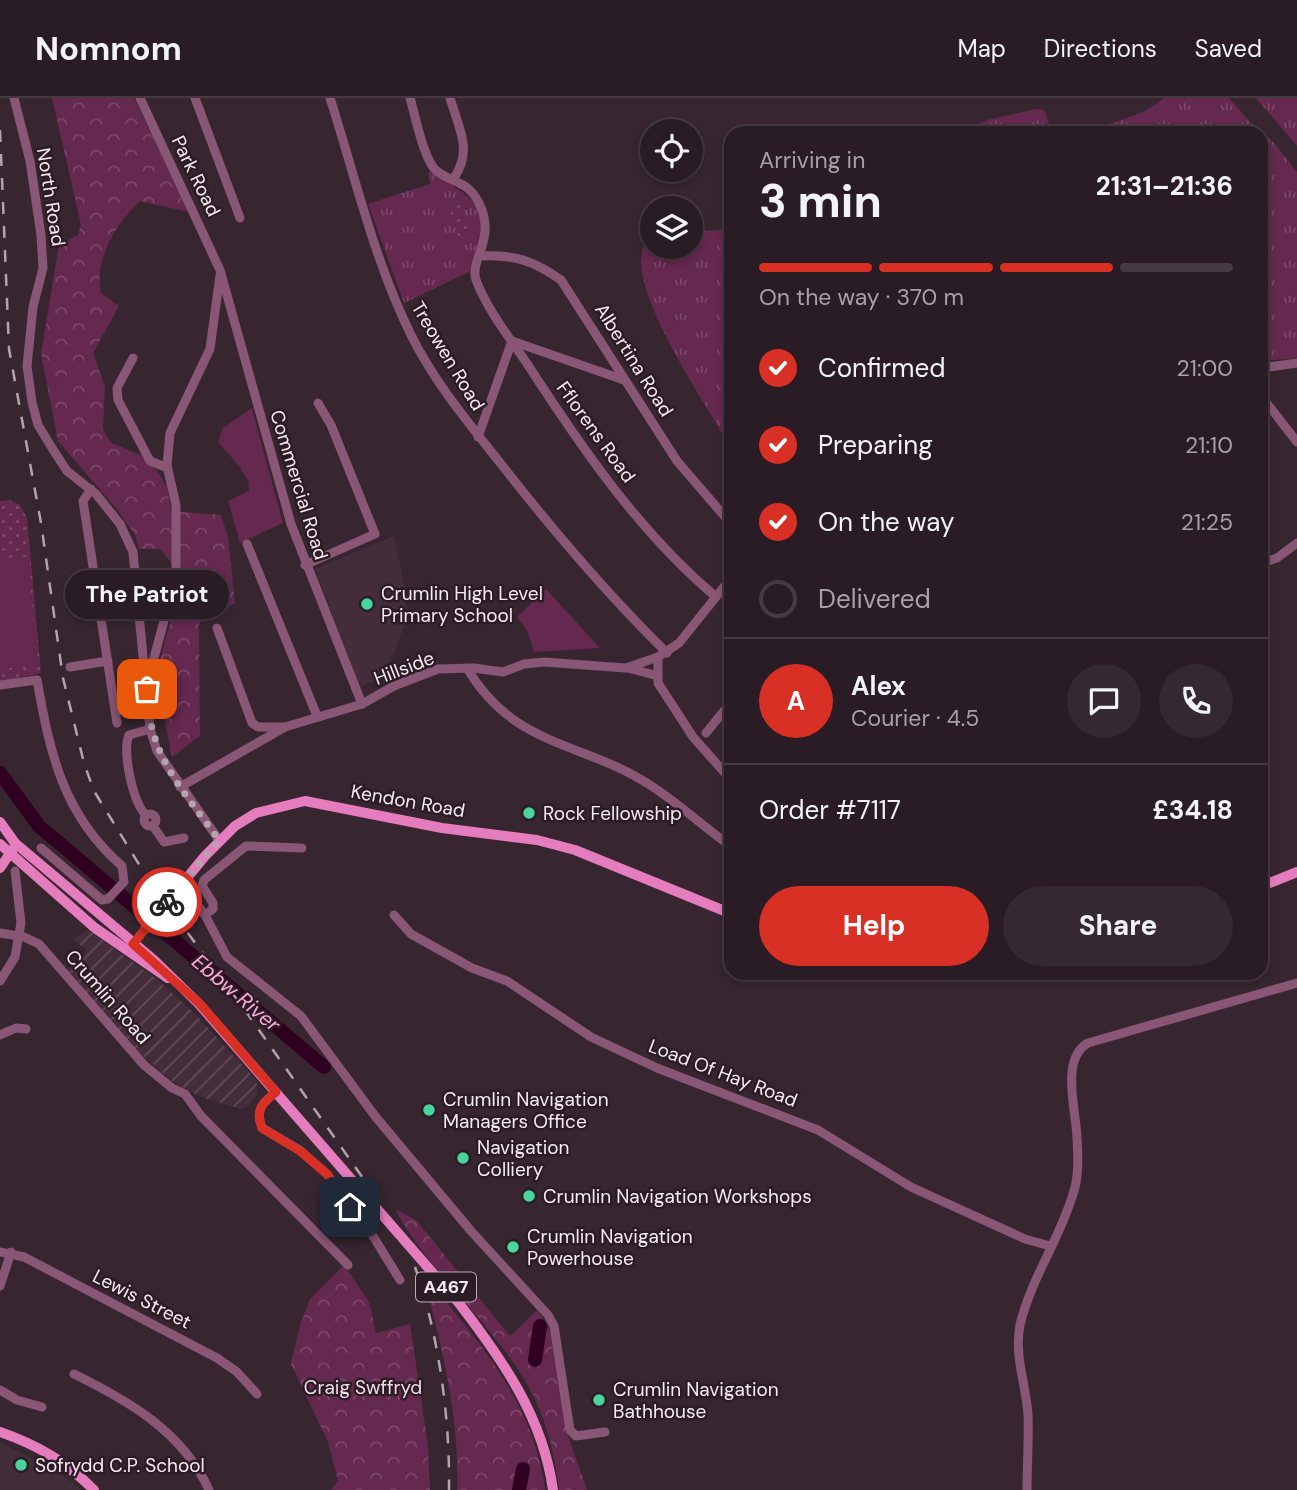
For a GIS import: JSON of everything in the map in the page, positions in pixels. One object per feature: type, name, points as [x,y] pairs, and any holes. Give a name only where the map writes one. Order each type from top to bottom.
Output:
[{"type":"main road","name":"Kendon Road","points":[[130,948],[219,840],[256,813],[304,801],[442,828],[537,840],[576,850],[724,911]]},
{"type":"main road","name":"A467","points":[[0,822],[15,842],[130,948]]},
{"type":"main road","points":[[0,868],[4,849],[15,842]]},
{"type":"main road","name":"A467","points":[[4,849],[94,928],[130,948],[180,984],[436,1276],[497,1352],[519,1388],[539,1433],[553,1490]]},
{"type":"main road","points":[[1268,884],[1297,872]]},
{"type":"main road","points":[[0,1433],[28,1441],[56,1457],[94,1490]]},
{"type":"street","name":"North Road","points":[[14,98],[30,161],[41,235],[43,268],[33,307],[27,366],[38,425],[67,471],[91,489],[120,524],[133,552],[150,729],[157,751],[219,840]]},
{"type":"street","name":"Park Road","points":[[140,98],[220,270]]},
{"type":"street","points":[[195,98],[240,218]]},
{"type":"street","name":"Treowen Road","points":[[330,98],[392,293],[419,348],[461,417],[569,549],[662,655]]},
{"type":"street","points":[[410,98],[429,160],[437,172],[454,178],[468,188],[485,220],[485,241],[480,256]]},
{"type":"street","points":[[450,98],[465,152],[465,162],[454,178]]},
{"type":"street","name":"Fflorens Road","points":[[480,256],[476,279],[558,413],[659,545],[716,597]]},
{"type":"street","name":"Albertina Road","points":[[480,256],[517,256],[537,264],[561,280],[677,461],[724,516]]},
{"type":"street","points":[[146,673],[154,658],[176,576],[176,505],[168,468],[170,433],[210,349],[220,270]]},
{"type":"street","name":"Commercial Road","points":[[220,270],[275,474],[305,565],[362,704]]},
{"type":"street","points":[[478,437],[512,341],[624,380]]},
{"type":"street","points":[[133,358],[117,388],[118,400],[150,461],[168,468]]},
{"type":"street","points":[[1268,367],[1297,363]]},
{"type":"street","points":[[305,565],[375,534],[331,425],[318,403]]},
{"type":"street","points":[[1268,405],[1297,442]]},
{"type":"street","points":[[91,489],[83,501],[117,723]]},
{"type":"street","points":[[1268,561],[1277,558],[1297,543]]},
{"type":"street","points":[[247,544],[317,716]]},
{"type":"street","points":[[724,588],[662,655],[658,676],[658,683],[694,737],[724,772]]},
{"type":"street","points":[[217,628],[252,723],[258,727],[285,727]]},
{"type":"street","name":"Hillside","points":[[180,787],[285,727],[362,704],[394,686],[438,670],[467,668],[503,672],[524,664],[544,662],[626,668],[662,655]]},
{"type":"street","points":[[70,667],[108,661]]},
{"type":"street","points":[[467,668],[480,691],[517,725],[637,779],[724,842]]},
{"type":"street","points":[[626,668],[658,676]]},
{"type":"street","points":[[0,685],[37,680],[57,774],[98,842],[122,866],[125,880],[104,900],[95,896],[41,848]]},
{"type":"street","points":[[706,733],[724,711]]},
{"type":"street","points":[[150,729],[129,735],[125,744],[136,802],[146,815],[155,816],[153,826],[164,842],[184,838]]},
{"type":"street","points":[[205,915],[213,909],[213,903],[202,886],[204,880],[246,846],[302,848]]},
{"type":"street","points":[[0,981],[15,957],[19,935],[21,909],[15,871]]},
{"type":"street","points":[[182,885],[205,915],[228,957],[301,1016],[375,1116],[471,1231],[548,1315],[554,1326],[569,1430],[576,1436],[605,1433]]},
{"type":"street","name":"Load Of Hay Road","points":[[394,915],[411,934],[472,968],[507,981],[591,1037],[657,1068],[818,1130],[911,1186],[1025,1239],[1050,1246]]},
{"type":"street","name":"Crumlin Road","points":[[0,933],[19,935],[39,944],[144,1065],[172,1088],[185,1094],[201,1116],[348,1265]]},
{"type":"street","points":[[1027,1490],[1028,1415],[1017,1354],[1018,1340],[1024,1311],[1050,1246],[1066,1215],[1077,1178],[1076,1102],[1070,1069],[1076,1051],[1088,1043],[1297,983]]},
{"type":"street","points":[[0,1035],[16,1028],[26,1029]]},
{"type":"street","points":[[276,1092],[262,1104],[258,1113],[262,1128],[300,1151],[327,1174],[368,1228],[400,1280]]},
{"type":"street","name":"Lewis Street","points":[[0,1252],[11,1252],[217,1358],[237,1372],[257,1394]]},
{"type":"street","points":[[0,1286],[11,1252]]},
{"type":"street","points":[[74,1374],[111,1392],[173,1437],[195,1462],[209,1490]]},
{"type":"street","points":[[0,1390],[17,1400],[42,1407]]},
{"type":"shaded area","name":"Crumlin High Level Primary School","points":[[394,536],[405,588],[406,621],[388,668],[377,679],[360,687],[315,569]]},
{"type":"shaded area","points":[[88,930],[159,981],[195,1014],[257,1081],[257,1095],[247,1107],[241,1109],[201,1097],[176,1084],[130,1045],[68,970],[87,950],[72,939]]},
{"type":"shaded area","name":"Sofrydd C.P. School","points":[[0,1442],[58,1472],[82,1490],[0,1490]]},
{"type":"green space","points":[[52,98],[134,98],[189,212],[140,201],[122,220],[108,243],[100,281],[101,293],[119,306],[93,353],[105,387],[103,429],[110,442],[142,456],[157,471],[167,487],[171,511],[221,515],[228,537],[235,603],[199,623],[200,736],[172,757],[156,674],[181,584],[172,563],[160,549],[139,549],[135,535],[116,508],[58,441],[41,354],[59,245],[78,235],[81,225]]},
{"type":"green space","points":[[1163,98],[1229,98],[1254,126],[1099,126],[1132,116]]},
{"type":"green space","points":[[1256,98],[1297,98],[1297,146]]},
{"type":"green space","points":[[1037,109],[1044,110],[1050,126],[974,126],[991,119]]},
{"type":"green space","points":[[1268,138],[1297,172],[1297,358],[1268,360]]},
{"type":"green space","points":[[429,171],[471,200],[478,210],[481,234],[469,272],[404,303],[368,204],[430,184]]},
{"type":"green space","points":[[460,202],[471,234],[459,238],[448,207]]},
{"type":"green space","points":[[724,229],[724,437],[655,314],[645,285],[641,260],[703,259],[703,231]]},
{"type":"green space","points":[[252,408],[283,523],[240,543],[228,501],[249,491],[248,481],[240,467],[218,442],[223,428]]},
{"type":"green space","points":[[9,500],[20,505],[27,518],[41,673],[0,682],[0,501]]},
{"type":"green space","points":[[28,557],[36,666],[0,669],[0,559]]},
{"type":"green space","points":[[546,589],[600,648],[534,652],[527,630],[517,617]]},
{"type":"green space","points":[[395,1209],[416,1220],[510,1336],[537,1310],[550,1331],[567,1433],[587,1490],[559,1490],[548,1432],[524,1379],[493,1336],[424,1254]]},
{"type":"green space","name":"Craig Swffryd","points":[[344,1265],[369,1302],[376,1333],[410,1324],[428,1446],[430,1490],[331,1490],[338,1481],[328,1442],[291,1364],[300,1325],[310,1299]]},
{"type":"green space","points":[[424,1276],[501,1374],[529,1429],[545,1490],[457,1490],[456,1436],[452,1409],[443,1355]]},
{"type":"waterway","name":"Ebbw River","points":[[0,773],[39,826],[324,1067]]},
{"type":"waterway","name":"Ebbw River","points":[[535,1360],[540,1326]]},
{"type":"waterway","name":"Ebbw River","points":[[519,1490],[523,1469]]},
{"type":"railway","points":[[0,130],[9,349],[41,523],[63,678],[84,763],[94,791],[148,879],[247,1013],[372,1191]]},
{"type":"railway","points":[[415,1267],[437,1349],[445,1406],[449,1490]]},
{"type":"way so far","points":[[147,689],[147,718],[157,751],[219,840],[167,902]]},
{"type":"place","name":"Crumlin High Level Primary School","points":[[367,604]]},
{"type":"place","name":"The Patriot","points":[[147,689]]},
{"type":"place","name":"Rock Fellowship","points":[[529,813]]},
{"type":"place","name":"Crumlin Navigation Managers Office","points":[[429,1110]]},
{"type":"place","name":"Navigation Colliery","points":[[463,1158]]},
{"type":"place","name":"Crumlin Navigation Workshops","points":[[529,1196]]},
{"type":"place","name":"Crumlin Navigation Powerhouse","points":[[513,1247]]},
{"type":"place","name":"Crumlin Navigation Bathhouse","points":[[599,1400]]},
{"type":"place","name":"Sofrydd C.P. School","points":[[21,1465]]},
{"type":"route","points":[[167,902],[133,944],[200,1004],[276,1092],[262,1104],[258,1113],[262,1128],[300,1151],[327,1174],[350,1207]]}]
